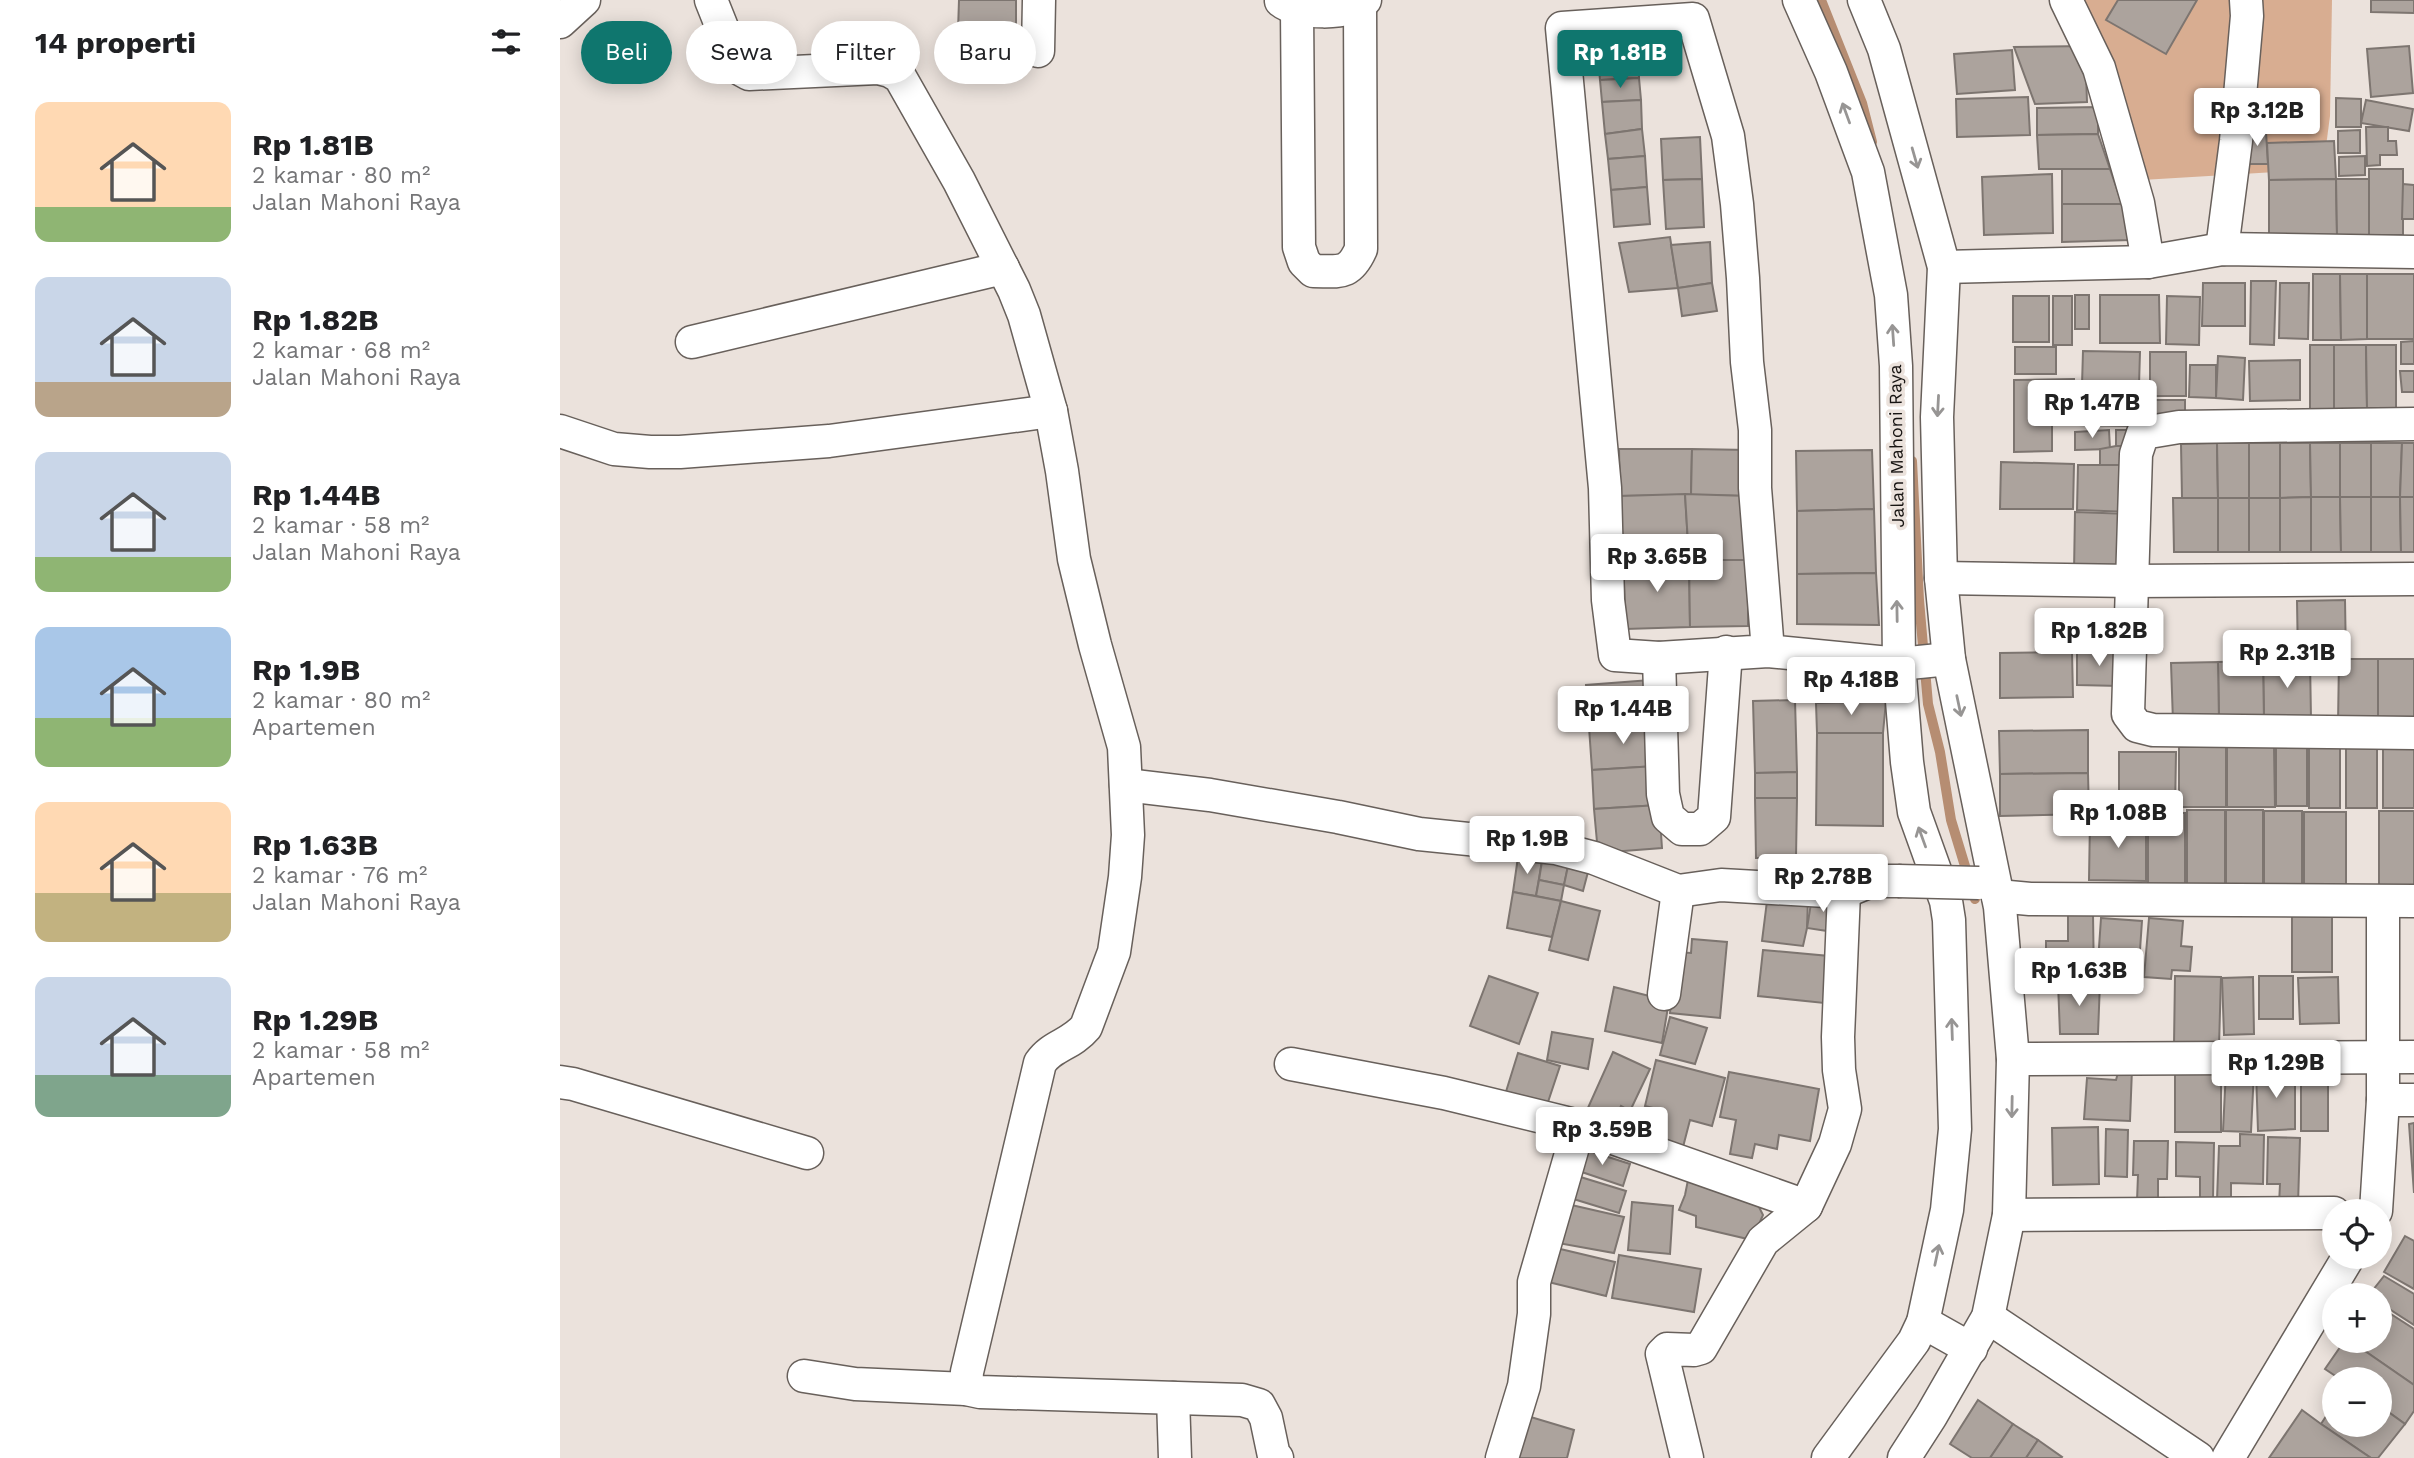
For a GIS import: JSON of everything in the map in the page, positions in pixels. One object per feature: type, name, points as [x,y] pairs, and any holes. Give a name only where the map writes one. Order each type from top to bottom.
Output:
[{"type":"street","points":[[560,22],[584,0]]},
{"type":"street","points":[[711,0],[735,60],[740,69],[749,74],[878,68],[900,77],[959,181],[1024,315],[1051,411],[1074,559],[1124,747],[1128,835],[1114,952],[1086,1027],[1077,1037],[1048,1051],[1040,1063],[970,1359],[966,1390]]},
{"type":"street","points":[[1038,51],[1039,0]]},
{"type":"street","name":"Jalan Mahoni Raya","points":[[1799,0],[1831,72],[1868,172],[1891,295],[1925,662],[1991,886],[2012,1059],[2009,1214],[1988,1317],[1904,1458]]},
{"type":"street","name":"Jalan Mahoni Raya","points":[[1828,1458],[1914,1341],[1923,1322],[1947,1210],[1955,1129],[1949,920],[1946,901],[1914,812],[1925,662],[1941,578],[1937,417],[1944,267],[1884,49],[1864,0]]},
{"type":"street","points":[[2066,0],[2099,68],[2138,203],[2148,262]]},
{"type":"street","points":[[2222,249],[2236,141],[2247,16],[2246,0]]},
{"type":"street","points":[[1362,3],[1361,249],[1354,264],[1343,271],[1313,271],[1304,262],[1299,247],[1289,5],[1342,9],[1362,3]]},
{"type":"street","points":[[1768,651],[1755,488],[1755,430],[1747,362],[1735,191],[1728,136],[1693,19],[1562,28],[1605,488],[1608,600],[1615,655],[1659,658],[1768,651],[1925,662]]},
{"type":"street","points":[[1944,267],[2148,262],[2222,249],[2414,252]]},
{"type":"street","points":[[692,342],[1003,268]]},
{"type":"street","points":[[560,431],[614,449],[650,453],[680,452],[829,442],[1051,411]]},
{"type":"street","points":[[2414,424],[2179,427],[2143,433],[2136,454],[2129,714],[2137,726],[2153,730],[2414,733]]},
{"type":"street","points":[[1941,578],[2414,579]]},
{"type":"street","points":[[1659,658],[1663,794],[1668,817],[1682,829],[1700,829],[1714,817],[1726,652]]},
{"type":"street","points":[[1126,785],[1210,795],[1419,834],[1556,848],[1594,858],[1678,891],[1721,885],[1844,892],[1871,881],[1898,881],[1991,886],[2030,900],[2414,901]]},
{"type":"street","points":[[1664,994],[1678,891]]},
{"type":"street","points":[[1687,1458],[1662,1354],[1667,1349],[1701,1348],[1763,1241],[1806,1206],[1835,1144],[1845,1109],[1839,1070],[1838,1037],[1844,892]]},
{"type":"street","points":[[2378,1199],[2399,1100],[2399,1057],[2383,902]]},
{"type":"street","points":[[2012,1059],[2399,1057]]},
{"type":"street","points":[[1291,1064],[1444,1093],[1579,1126],[1806,1206]]},
{"type":"street","points":[[560,1082],[807,1153]]},
{"type":"street","points":[[1502,1458],[1524,1386],[1534,1314],[1534,1282],[1579,1126]]},
{"type":"street","points":[[2009,1214],[2322,1213]]},
{"type":"street","points":[[2228,1458],[2342,1269]]},
{"type":"street","points":[[1988,1317],[2198,1458]]},
{"type":"street","points":[[1923,1322],[1971,1349]]},
{"type":"street","points":[[804,1376],[855,1384],[980,1392],[1242,1401],[1259,1405],[1266,1418],[1274,1456],[1278,1458]]},
{"type":"street","points":[[1173,1398],[1175,1458]]},
{"type":"shaded area","points":[[2066,0],[2332,0],[2330,116],[2323,169],[2142,180]]},
{"type":"building","points":[[959,0],[1016,0],[1016,21],[958,21]]},
{"type":"building","points":[[2118,0],[2197,0],[2166,54],[2106,20]]},
{"type":"building","points":[[2371,0],[2414,0],[2414,13],[2371,12]]},
{"type":"building","points":[[1638,44],[1639,78],[1600,80],[1597,47]]},
{"type":"building","points":[[2085,46],[2087,102],[2035,104],[2014,47]]},
{"type":"building","points":[[2409,46],[2413,93],[2371,97],[2367,49]]},
{"type":"building","points":[[2012,50],[2015,90],[1957,94],[1954,54]]},
{"type":"building","points":[[1639,78],[1641,100],[1602,102],[1600,80]]},
{"type":"building","points":[[2028,97],[2030,135],[1957,137],[1956,99]]},
{"type":"building","points":[[2336,98],[2361,99],[2361,127],[2336,127]]},
{"type":"building","points":[[1641,100],[1642,129],[1605,134],[1602,102]]},
{"type":"building","points":[[2366,100],[2413,109],[2409,131],[2361,123]]},
{"type":"building","points":[[2098,107],[2098,134],[2037,135],[2037,108]]},
{"type":"building","points":[[2366,127],[2388,127],[2388,141],[2396,141],[2397,155],[2380,155],[2380,165],[2367,166]]},
{"type":"building","points":[[1642,129],[1645,156],[1608,159],[1605,134]]},
{"type":"building","points":[[2360,130],[2360,153],[2338,153],[2338,131]]},
{"type":"building","points":[[2266,132],[2268,164],[2247,164],[2245,133]]},
{"type":"building","points":[[2098,134],[2110,169],[2039,169],[2037,135]]},
{"type":"building","points":[[1700,137],[1702,179],[1663,180],[1661,139]]},
{"type":"building","points":[[2334,141],[2336,179],[2269,180],[2267,143]]},
{"type":"building","points":[[1645,156],[1647,187],[1611,190],[1608,159]]},
{"type":"building","points":[[2365,156],[2365,175],[2339,176],[2339,157]]},
{"type":"building","points":[[2062,169],[2110,169],[2122,204],[2062,204]]},
{"type":"building","points":[[2369,169],[2403,169],[2403,235],[2369,235]]},
{"type":"building","points":[[2052,174],[2053,233],[1984,235],[1982,177]]},
{"type":"building","points":[[1702,179],[1704,227],[1666,229],[1663,180]]},
{"type":"building","points":[[2336,179],[2337,235],[2269,235],[2269,180]]},
{"type":"building","points":[[2336,179],[2369,179],[2369,235],[2337,235]]},
{"type":"building","points":[[2403,184],[2414,185],[2414,219],[2402,219]]},
{"type":"building","points":[[1647,187],[1650,224],[1614,227],[1611,190]]},
{"type":"building","points":[[2062,204],[2122,204],[2130,240],[2062,242]]},
{"type":"building","points":[[1670,237],[1678,288],[1629,292],[1619,243]]},
{"type":"building","points":[[1710,242],[1712,283],[1678,288],[1671,245]]},
{"type":"building","points":[[2313,274],[2340,274],[2341,340],[2313,340]]},
{"type":"building","points":[[2340,274],[2367,274],[2367,339],[2341,340]]},
{"type":"building","points":[[2367,274],[2414,274],[2414,339],[2367,339]]},
{"type":"building","points":[[2251,281],[2276,281],[2274,345],[2250,344]]},
{"type":"building","points":[[1712,283],[1717,311],[1682,316],[1678,288]]},
{"type":"building","points":[[2203,283],[2245,283],[2245,326],[2202,326]]},
{"type":"building","points":[[2280,283],[2309,283],[2308,339],[2279,338]]},
{"type":"building","points":[[2075,295],[2089,295],[2089,329],[2075,329]]},
{"type":"building","points":[[2100,295],[2159,295],[2160,343],[2100,343]]},
{"type":"building","points":[[2013,296],[2049,296],[2049,342],[2013,342]]},
{"type":"building","points":[[2053,296],[2072,296],[2072,345],[2053,345]]},
{"type":"building","points":[[2167,296],[2200,297],[2199,345],[2166,344]]},
{"type":"building","points":[[2414,341],[2414,364],[2401,364],[2401,342]]},
{"type":"building","points":[[2310,345],[2334,345],[2334,409],[2310,409]]},
{"type":"building","points":[[2334,345],[2366,345],[2367,408],[2334,409]]},
{"type":"building","points":[[2366,345],[2396,345],[2396,408],[2367,408]]},
{"type":"building","points":[[2015,347],[2056,347],[2056,374],[2015,374]]},
{"type":"building","points":[[2083,351],[2140,352],[2139,385],[2082,385]]},
{"type":"building","points":[[2150,352],[2186,352],[2186,396],[2150,396]]},
{"type":"building","points":[[2218,356],[2245,358],[2243,400],[2216,398]]},
{"type":"building","points":[[2300,360],[2300,400],[2250,401],[2249,361]]},
{"type":"building","points":[[2190,365],[2216,365],[2216,398],[2189,397]]},
{"type":"building","points":[[2400,371],[2414,371],[2414,392],[2402,392]]},
{"type":"building","points":[[2074,379],[2074,409],[2052,409],[2052,451],[2014,452],[2014,380]]},
{"type":"building","points":[[2081,388],[2139,389],[2139,426],[2080,425]]},
{"type":"building","points":[[2154,400],[2185,400],[2185,420],[2154,420]]},
{"type":"building","points":[[2109,430],[2110,449],[2075,450],[2075,432]]},
{"type":"building","points":[[2116,430],[2135,430],[2135,446],[2116,446]]},
{"type":"building","points":[[2217,443],[2218,498],[2182,498],[2181,444]]},
{"type":"building","points":[[2217,443],[2249,443],[2249,498],[2218,498]]},
{"type":"building","points":[[2249,443],[2280,443],[2280,498],[2249,498]]},
{"type":"building","points":[[2280,443],[2310,443],[2311,497],[2280,498]]},
{"type":"building","points":[[2310,443],[2340,443],[2340,497],[2311,497]]},
{"type":"building","points":[[2340,443],[2371,443],[2371,497],[2340,497]]},
{"type":"building","points":[[2371,443],[2402,443],[2400,497],[2371,497]]},
{"type":"building","points":[[2402,443],[2414,443],[2414,497],[2400,497]]},
{"type":"building","points":[[2123,446],[2124,465],[2100,465],[2100,449]]},
{"type":"building","points":[[1619,449],[1692,449],[1691,495],[1620,496]]},
{"type":"building","points":[[1692,449],[1749,450],[1748,496],[1691,495]]},
{"type":"building","points":[[1872,450],[1874,509],[1797,511],[1796,451]]},
{"type":"building","points":[[2001,462],[2074,464],[2073,509],[2000,509]]},
{"type":"building","points":[[2078,465],[2124,465],[2131,512],[2077,510]]},
{"type":"building","points":[[1685,494],[1689,560],[1623,562],[1620,496]]},
{"type":"building","points":[[1685,494],[1748,496],[1748,560],[1689,560]]},
{"type":"building","points":[[2311,497],[2311,552],[2280,552],[2280,498]]},
{"type":"building","points":[[2311,497],[2340,497],[2341,552],[2311,552]]},
{"type":"building","points":[[2340,497],[2371,497],[2371,552],[2341,552]]},
{"type":"building","points":[[2371,497],[2400,497],[2401,552],[2371,552]]},
{"type":"building","points":[[2400,497],[2414,497],[2414,552],[2401,552]]},
{"type":"building","points":[[2173,498],[2218,498],[2218,552],[2174,552]]},
{"type":"building","points":[[2218,498],[2249,498],[2249,552],[2218,552]]},
{"type":"building","points":[[2249,498],[2280,498],[2280,552],[2249,552]]},
{"type":"building","points":[[1874,509],[1876,573],[1797,574],[1797,511]]},
{"type":"building","points":[[2075,512],[2130,514],[2128,573],[2074,572]]},
{"type":"building","points":[[1689,560],[1690,627],[1626,629],[1623,562]]},
{"type":"building","points":[[1689,560],[1748,560],[1748,626],[1690,627]]},
{"type":"building","points":[[1876,573],[1879,625],[1797,624],[1797,574]]},
{"type":"building","points":[[2345,600],[2346,659],[2298,660],[2297,601]]},
{"type":"building","points":[[2077,650],[2121,651],[2120,686],[2077,685]]},
{"type":"building","points":[[2072,652],[2073,697],[2000,698],[2000,653]]},
{"type":"building","points":[[2339,659],[2378,659],[2378,725],[2338,724]]},
{"type":"building","points":[[2378,659],[2414,659],[2414,725],[2378,725]]},
{"type":"building","points":[[2310,660],[2311,719],[2264,720],[2263,661]]},
{"type":"building","points":[[2263,661],[2264,720],[2219,721],[2218,662]]},
{"type":"building","points":[[2218,662],[2219,721],[2173,722],[2171,663]]},
{"type":"building","points":[[1650,680],[1653,722],[1589,727],[1586,685]]},
{"type":"building","points":[[1795,700],[1797,772],[1755,773],[1753,701]]},
{"type":"building","points":[[1886,701],[1883,733],[1817,733],[1816,703]]},
{"type":"building","points":[[1653,722],[1656,766],[1592,770],[1589,727]]},
{"type":"building","points":[[2088,730],[2088,773],[2000,774],[1999,731]]},
{"type":"building","points":[[1817,733],[1883,733],[1883,826],[1816,825]]},
{"type":"building","points":[[2276,746],[2307,746],[2307,806],[2276,806]]},
{"type":"building","points":[[2179,747],[2226,747],[2226,807],[2179,807]]},
{"type":"building","points":[[2227,747],[2274,747],[2275,807],[2227,807]]},
{"type":"building","points":[[2309,748],[2340,748],[2340,808],[2309,808]]},
{"type":"building","points":[[2346,748],[2377,748],[2377,808],[2346,808]]},
{"type":"building","points":[[2383,748],[2414,748],[2414,808],[2383,808]]},
{"type":"building","points":[[2119,752],[2176,752],[2175,812],[2119,812]]},
{"type":"building","points":[[1656,766],[1659,805],[1594,809],[1592,770]]},
{"type":"building","points":[[1797,772],[1797,798],[1755,798],[1755,773]]},
{"type":"building","points":[[2088,773],[2089,814],[2000,816],[2000,774]]},
{"type":"building","points":[[1755,798],[1797,798],[1796,858],[1756,858]]},
{"type":"building","points":[[1659,805],[1662,848],[1598,853],[1594,809]]},
{"type":"building","points":[[2187,810],[2225,810],[2225,891],[2187,891]]},
{"type":"building","points":[[2226,810],[2263,810],[2263,891],[2226,891]]},
{"type":"building","points":[[2264,811],[2302,811],[2302,892],[2264,892]]},
{"type":"building","points":[[2379,811],[2414,811],[2414,892],[2379,892]]},
{"type":"building","points":[[2304,812],[2346,812],[2346,892],[2304,892]]},
{"type":"building","points":[[2148,813],[2185,813],[2185,892],[2148,892]]},
{"type":"building","points":[[2090,820],[2146,820],[2146,881],[2089,880]]},
{"type":"building","points":[[1518,857],[1542,861],[1536,896],[1513,892]]},
{"type":"building","points":[[1542,861],[1568,866],[1564,885],[1539,880]]},
{"type":"building","points":[[1568,866],[1588,872],[1583,891],[1564,885]]},
{"type":"building","points":[[1539,880],[1564,885],[1561,901],[1536,896]]},
{"type":"building","points":[[1513,892],[1561,901],[1552,937],[1507,928]]},
{"type":"building","points":[[1768,893],[1808,898],[1807,928],[1803,946],[1762,941]]},
{"type":"building","points":[[1812,897],[1839,901],[1834,932],[1807,928]]},
{"type":"building","points":[[1561,901],[1600,911],[1588,960],[1549,950]]},
{"type":"building","points":[[2068,915],[2093,915],[2094,980],[2046,980],[2046,941],[2068,941]]},
{"type":"building","points":[[2332,915],[2332,972],[2292,972],[2292,916]]},
{"type":"building","points":[[2101,918],[2142,921],[2138,979],[2097,977]]},
{"type":"building","points":[[2149,918],[2183,921],[2181,946],[2192,947],[2190,971],[2172,970],[2171,979],[2144,977]]},
{"type":"building","points":[[1692,939],[1727,942],[1720,1018],[1670,1013],[1676,952],[1691,953]]},
{"type":"building","points":[[1763,950],[1829,956],[1824,1003],[1758,996]]},
{"type":"building","points":[[1489,976],[1538,993],[1519,1044],[1470,1026]]},
{"type":"building","points":[[2175,976],[2221,977],[2219,1046],[2174,1045]]},
{"type":"building","points":[[2259,976],[2293,976],[2293,1019],[2259,1019]]},
{"type":"building","points":[[2253,977],[2254,1034],[2224,1035],[2222,978]]},
{"type":"building","points":[[2338,977],[2339,1023],[2300,1024],[2298,978]]},
{"type":"building","points":[[2100,982],[2098,1034],[2060,1034],[2058,983]]},
{"type":"building","points":[[1614,987],[1669,1001],[1662,1043],[1605,1031]]},
{"type":"building","points":[[1670,1017],[1707,1028],[1695,1064],[1660,1055]]},
{"type":"building","points":[[1552,1032],[1593,1039],[1588,1069],[1547,1060]]},
{"type":"building","points":[[1613,1052],[1650,1069],[1630,1111],[1621,1106],[1614,1122],[1587,1110]]},
{"type":"building","points":[[1518,1053],[1560,1066],[1545,1111],[1504,1098]]},
{"type":"building","points":[[1656,1060],[1725,1078],[1712,1126],[1690,1120],[1683,1147],[1653,1139],[1661,1110],[1645,1106]]},
{"type":"building","points":[[2119,1069],[2132,1069],[2130,1121],[2084,1119],[2087,1078],[2116,1080]]},
{"type":"building","points":[[2221,1069],[2221,1132],[2175,1132],[2175,1070]]},
{"type":"building","points":[[2301,1069],[2328,1069],[2328,1131],[2301,1131]]},
{"type":"building","points":[[2226,1070],[2254,1071],[2251,1132],[2223,1131]]},
{"type":"building","points":[[2256,1071],[2295,1071],[2295,1129],[2258,1131]]},
{"type":"building","points":[[1729,1072],[1819,1089],[1810,1141],[1779,1135],[1777,1149],[1755,1144],[1752,1158],[1730,1154],[1736,1120],[1720,1117]]},
{"type":"building","points":[[2414,1123],[2414,1193],[2409,1124]]},
{"type":"building","points":[[2098,1127],[2099,1184],[2053,1185],[2052,1128]]},
{"type":"building","points":[[2106,1129],[2128,1130],[2127,1177],[2105,1176]]},
{"type":"building","points":[[2240,1134],[2264,1135],[2263,1184],[2231,1183],[2231,1200],[2217,1200],[2219,1146],[2240,1146]]},
{"type":"building","points":[[2268,1137],[2300,1138],[2298,1205],[2279,1205],[2280,1184],[2267,1184]]},
{"type":"building","points":[[2134,1141],[2168,1141],[2167,1179],[2158,1179],[2158,1202],[2137,1201],[2138,1175],[2133,1175]]},
{"type":"building","points":[[2176,1142],[2214,1143],[2213,1199],[2200,1199],[2200,1177],[2176,1176]]},
{"type":"building","points":[[1580,1148],[1630,1164],[1623,1186],[1573,1169]]},
{"type":"building","points":[[1574,1175],[1626,1191],[1619,1213],[1567,1197]]},
{"type":"building","points":[[1688,1180],[1749,1187],[1763,1215],[1752,1240],[1696,1227],[1696,1216],[1679,1210]]},
{"type":"building","points":[[1632,1202],[1673,1206],[1670,1254],[1628,1250]]},
{"type":"building","points":[[1567,1204],[1624,1217],[1614,1253],[1558,1243]]},
{"type":"building","points":[[2405,1236],[2414,1241],[2414,1289],[2384,1272],[2386,1269],[2392,1269],[2392,1258]]},
{"type":"building","points":[[1552,1247],[1615,1262],[1606,1296],[1544,1281]]},
{"type":"building","points":[[1619,1255],[1701,1269],[1694,1312],[1612,1298]]},
{"type":"building","points":[[2384,1276],[2414,1294],[2414,1325],[2392,1311],[2392,1283],[2378,1283]]},
{"type":"building","points":[[2392,1315],[2414,1329],[2414,1385],[2392,1370],[2392,1367],[2368,1353],[2392,1353]]},
{"type":"building","points":[[2336,1353],[2368,1353],[2388,1367],[2326,1367]]},
{"type":"building","points":[[2392,1370],[2414,1385],[2414,1411],[2405,1424],[2392,1415]]},
{"type":"building","points":[[1978,1400],[2013,1424],[1990,1458],[1972,1458],[1950,1444]]},
{"type":"building","points":[[2302,1410],[2322,1425],[2322,1437],[2340,1437],[2371,1458],[2269,1458]]},
{"type":"building","points":[[1524,1415],[1574,1430],[1567,1458],[1508,1458]]},
{"type":"building","points":[[2392,1415],[2405,1424],[2378,1458],[2371,1458],[2340,1437],[2392,1437]]},
{"type":"building","points":[[2013,1424],[2038,1440],[2026,1458],[1990,1458]]},
{"type":"building","points":[[2038,1440],[2062,1457],[2026,1458]]},
{"type":"waterway","points":[[1821,0],[1862,103],[1872,142]]},
{"type":"waterway","points":[[1912,461],[1919,600],[1928,704],[1940,752],[1951,820],[1975,899]]}]
